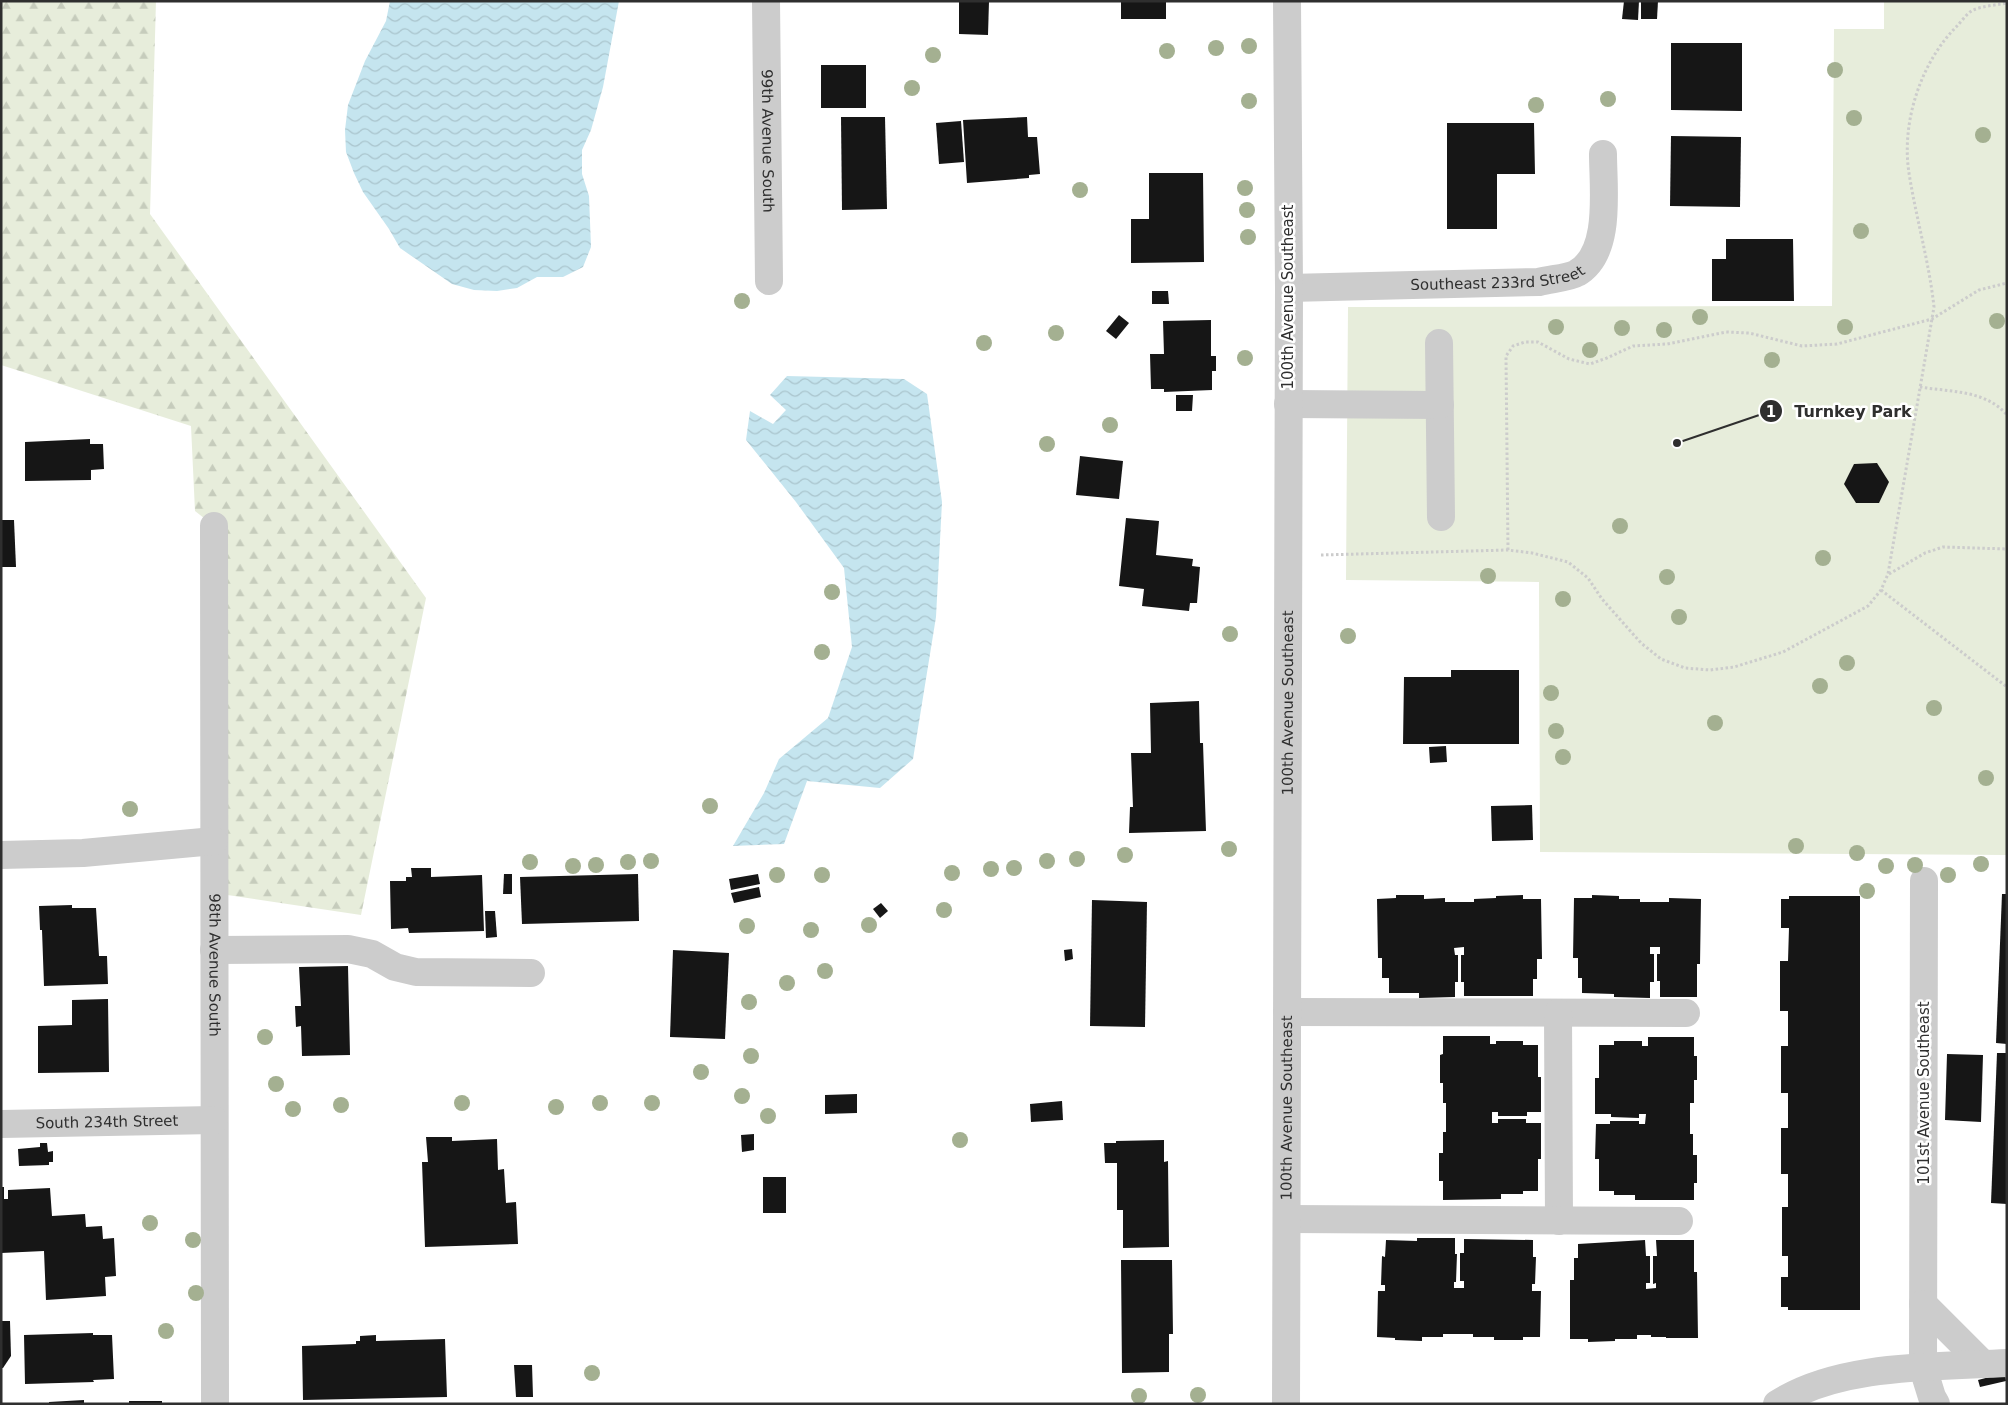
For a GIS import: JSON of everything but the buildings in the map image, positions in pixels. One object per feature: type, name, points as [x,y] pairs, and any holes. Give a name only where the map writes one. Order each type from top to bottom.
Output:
[{"type":"street","name":"99th Avenue South","points":[[766,1],[769,281]]},
{"type":"street","name":"100th Avenue Southeast","points":[[1286,1404],[1289,288],[1287,1]]},
{"type":"street","name":"Southeast 233rd Street","points":[[1289,288],[1539,282],[1577,273],[1595,255],[1603,228],[1603,154]]},
{"type":"street","points":[[1439,343],[1441,517]]},
{"type":"street","points":[[1288,404],[1440,405]]},
{"type":"street","name":"98th Avenue South","points":[[214,526],[215,1404]]},
{"type":"street","points":[[1,855],[83,853],[214,841]]},
{"type":"street","name":"101st Avenue Southeast","points":[[1924,881],[1923,1368],[1936,1404]]},
{"type":"street","points":[[214,950],[348,949],[372,954],[395,967],[416,972],[531,973]]},
{"type":"street","points":[[1287,1012],[1686,1014]]},
{"type":"street","points":[[1558,1013],[1559,1220]]},
{"type":"street","name":"South 234th Street","points":[[1,1124],[214,1120]]},
{"type":"street","points":[[1287,1219],[1680,1221]]},
{"type":"street","points":[[1923,1304],[1995,1363]]},
{"type":"street","points":[[1776,1404],[1816,1385],[1863,1374],[1995,1363]]},
{"type":"path","points":[[1288,556],[1508,550],[1532,553],[1568,562],[1588,578],[1602,599],[1642,643],[1661,659],[1685,668],[1710,670],[1734,667],[1783,652],[1868,606],[1881,590],[1888,574],[1934,307],[1931,275],[1909,171],[1907,136],[1915,101],[1928,63],[1949,34],[1972,10],[2007,3]]},
{"type":"path","points":[[1508,550],[1506,356],[1513,346],[1525,342],[1538,342],[1569,360],[1590,364],[1633,346],[1667,344],[1698,336],[1726,332],[1749,333],[1802,346],[1837,344],[1932,319],[1979,290],[2007,282]]},
{"type":"path","points":[[1920,387],[1984,397],[1999,405],[2007,415]]},
{"type":"path","points":[[1888,574],[1942,547],[2007,549]]},
{"type":"path","points":[[1881,590],[2007,687]]},
{"type":"green space","points":[[1,1],[156,1],[150,214],[426,598],[361,915],[214,893],[214,526],[195,511],[191,426],[1,365]]},
{"type":"green space","points":[[1884,1],[2007,1],[2007,855],[1540,852],[1539,582],[1346,580],[1348,307],[1832,306],[1834,29],[1884,29]]},
{"type":"water","points":[[390,1],[619,1],[603,87],[591,130],[582,150],[582,174],[589,196],[591,247],[583,267],[563,277],[537,277],[517,288],[497,291],[474,290],[452,284],[400,248],[363,192],[354,173],[346,152],[345,130],[348,105],[365,61],[386,21]]},
{"type":"water","points":[[787,376],[904,379],[927,394],[942,502],[936,617],[913,759],[880,788],[807,781],[784,844],[733,846],[764,793],[779,759],[828,718],[852,647],[844,568],[796,502],[746,440],[750,411],[773,424],[786,410],[770,395]]},
{"type":"place","name":"Turnkey Park","points":[[1677,443]]}]
